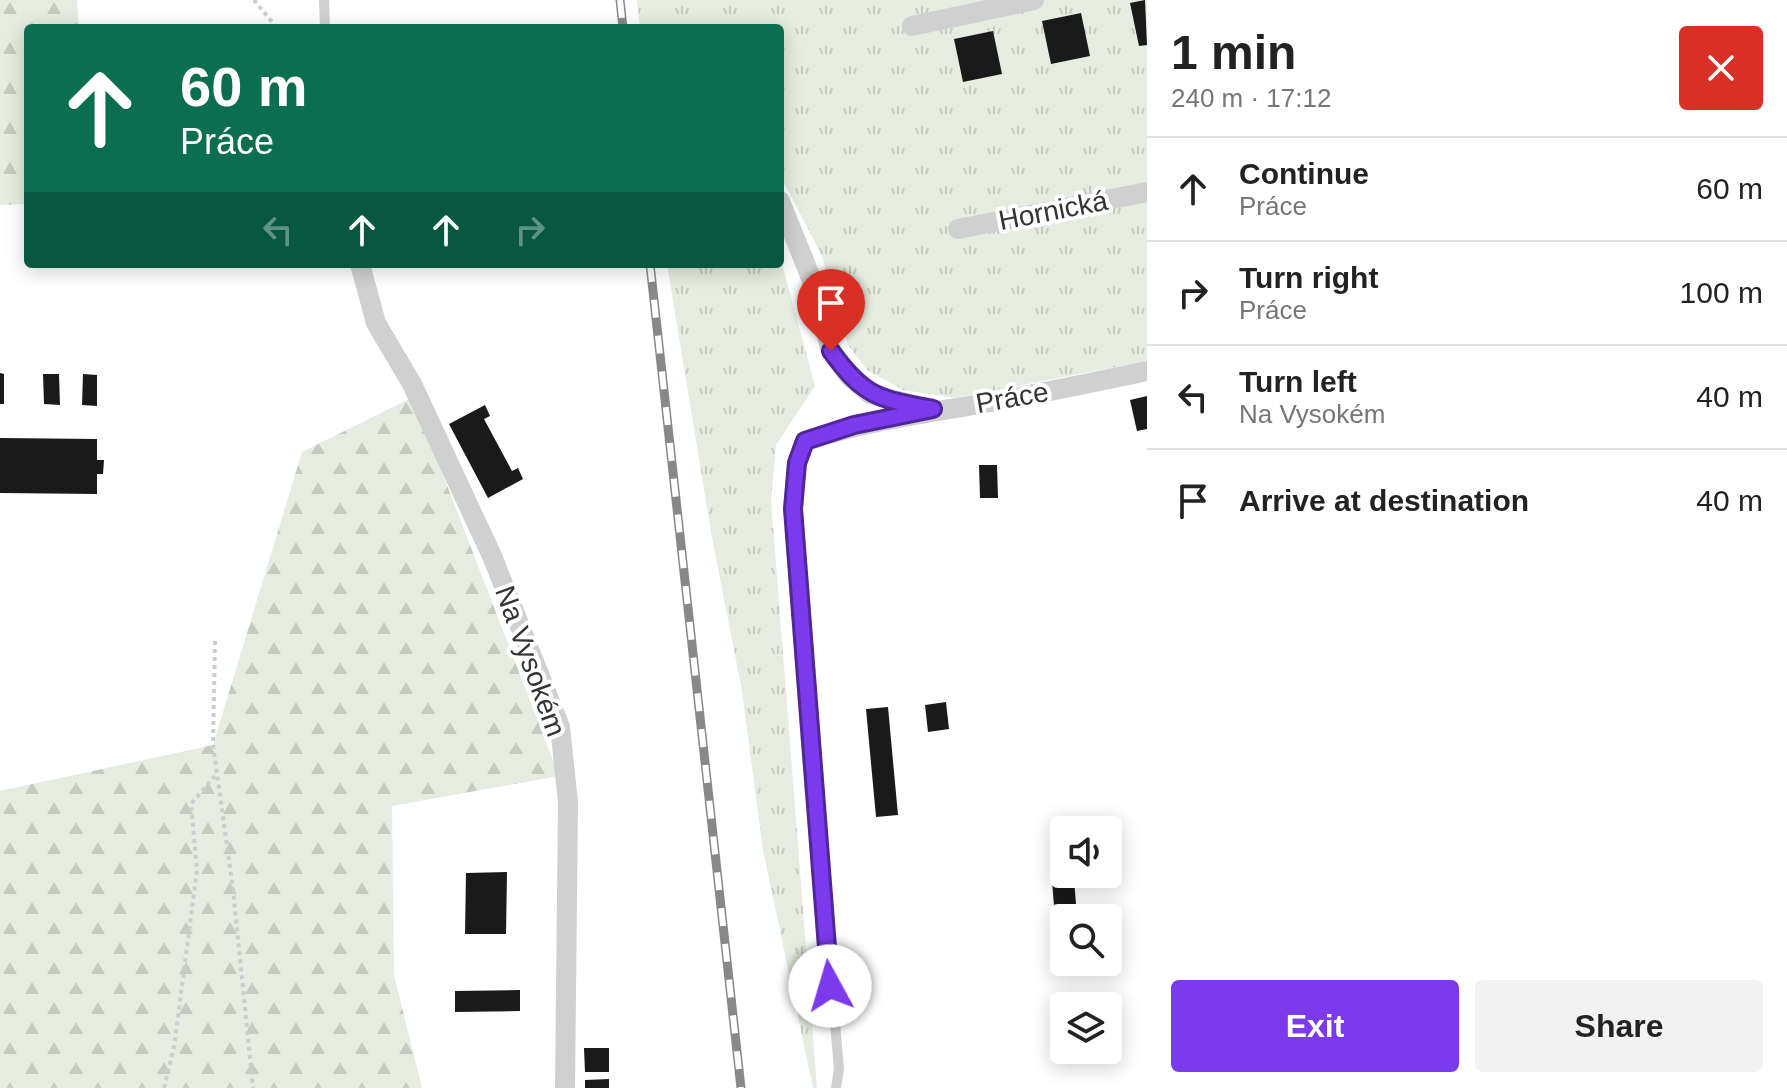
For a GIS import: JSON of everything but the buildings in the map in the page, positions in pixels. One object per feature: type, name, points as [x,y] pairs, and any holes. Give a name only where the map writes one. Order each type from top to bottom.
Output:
[{"type":"street","points":[[912,26],[1034,0]]},
{"type":"street","name":"Hornická","points":[[958,229],[1147,192]]},
{"type":"street","points":[[784,211],[813,283],[831,351],[849,376],[870,394],[933,409]]},
{"type":"street","name":"Na Vysokém","points":[[361,268],[376,323],[412,384],[492,556],[560,727],[568,802],[565,1088]]},
{"type":"street","name":"Práce","points":[[815,796],[793,509],[797,463],[805,441],[854,425],[933,409],[988,403],[1147,371]]},
{"type":"lane","points":[[324,0],[325,24]]},
{"type":"lane","points":[[815,796],[839,1069],[836,1088]]},
{"type":"path","points":[[254,0],[274,24]]},
{"type":"path","points":[[215,641],[213,745],[253,1088]]},
{"type":"path","points":[[164,1088],[185,975],[197,870],[191,804],[217,774]]},
{"type":"green space","points":[[0,0],[77,0],[79,24],[24,24],[24,204],[0,205]]},
{"type":"green space","points":[[637,0],[1147,0],[1147,361],[955,398],[903,390],[867,370],[848,345],[822,256],[784,183],[784,24],[640,24]]},
{"type":"green space","points":[[668,268],[783,268],[815,386],[776,445],[771,500],[817,1088],[813,1088],[763,850],[742,691],[711,532]]},
{"type":"green space","points":[[413,397],[559,776],[392,806],[394,975],[422,1088],[0,1088],[0,791],[213,745],[302,452]]},
{"type":"railway","points":[[620,0],[623,24]]},
{"type":"railway","points":[[650,268],[741,1088]]},
{"type":"route","points":[[830,986],[793,509],[797,463],[805,441],[854,425],[933,409],[870,394],[849,376],[831,351]]}]
